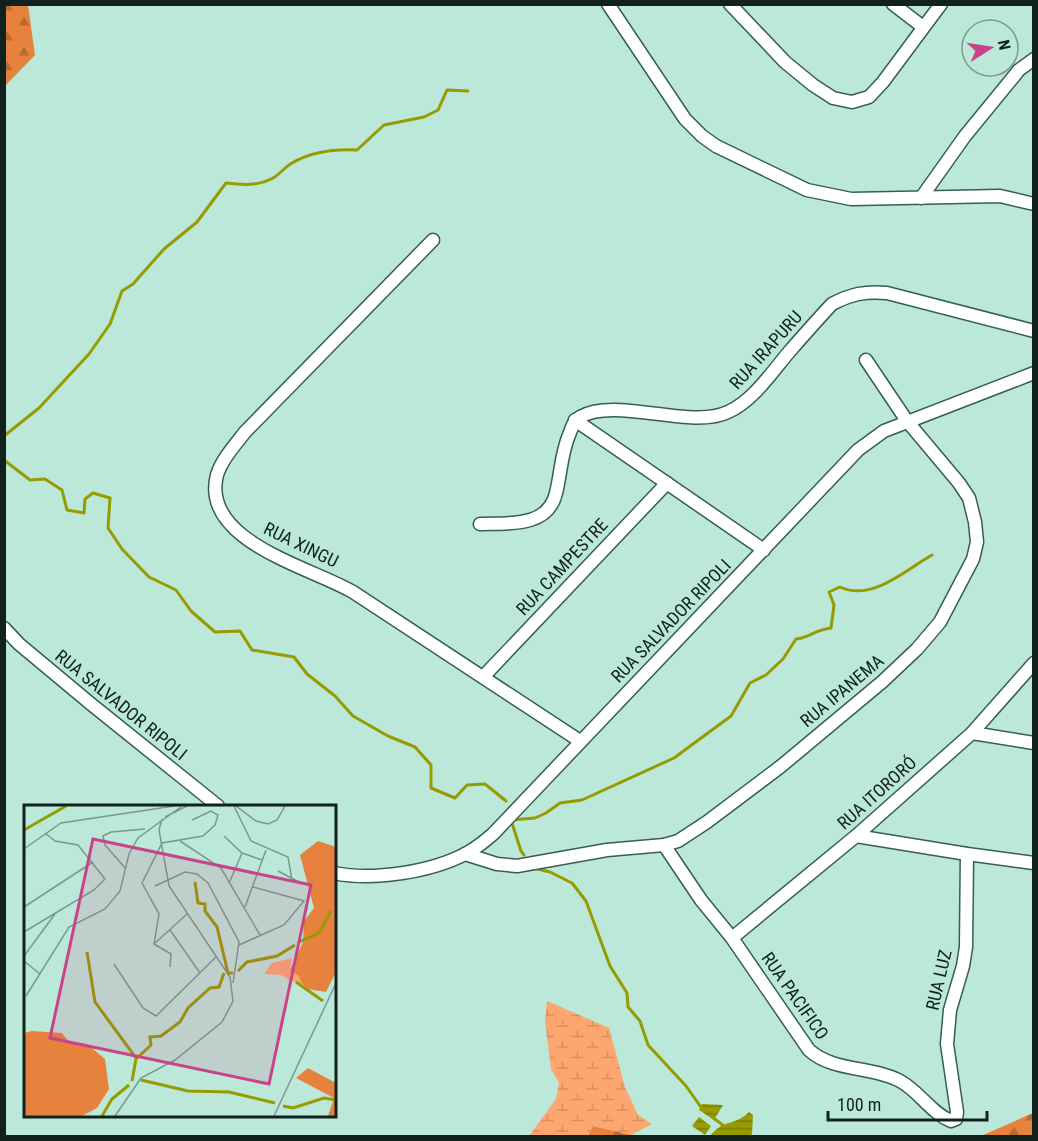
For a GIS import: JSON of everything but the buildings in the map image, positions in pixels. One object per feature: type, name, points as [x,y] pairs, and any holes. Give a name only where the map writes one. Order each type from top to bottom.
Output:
[{"type":"street","points":[[608,4],[685,118],[702,136],[716,146],[807,190],[851,199],[1000,196],[1034,204]]},
{"type":"street","points":[[730,4],[785,62],[813,85],[833,98],[852,102],[869,97],[883,82],[941,4]]},
{"type":"street","points":[[893,4],[923,27]]},
{"type":"street","points":[[921,198],[965,136],[1019,70],[1034,59]]},
{"type":"street","name":"RUA XINGU","points":[[433,240],[245,432],[226,456],[218,474],[215,491],[223,515],[233,529],[259,548],[334,581],[580,741]]},
{"type":"street","name":"RUA IRAPURU","points":[[575,420],[591,412],[602,410],[699,417],[720,416],[730,412],[760,385],[832,304],[857,293],[868,291],[887,293],[1034,331]]},
{"type":"street","name":"RUA IPANEMA","points":[[465,854],[497,864],[517,866],[607,850],[664,845],[678,841],[780,767],[882,682],[917,649],[940,622],[973,559],[976,542],[975,522],[969,498],[908,421],[866,360]]},
{"type":"street","name":"RUA SALVADOR RIPOLI","points":[[336,873],[378,875],[430,867],[465,854],[493,834],[858,450],[884,431],[1034,373]]},
{"type":"street","points":[[480,524],[519,523],[533,520],[543,514],[553,503],[563,449],[575,420],[764,550]]},
{"type":"street","name":"RUA CAMPESTRE","points":[[483,677],[667,483]]},
{"type":"street","name":"RUA SALVADOR RIPOLI","points":[[4,628],[99,711],[216,805]]},
{"type":"street","name":"RUA ITORORÓ","points":[[732,938],[856,836],[972,733],[1034,663]]},
{"type":"street","points":[[972,733],[1034,743]]},
{"type":"street","points":[[856,836],[1034,863]]},
{"type":"street","points":[[664,845],[701,900],[732,938]]},
{"type":"street","name":"RUA LUZ","points":[[957,1112],[947,1044],[950,1010],[966,947],[967,854]]},
{"type":"street","name":"RUA PACIFICO","points":[[732,938],[809,1050],[815,1055],[825,1061],[897,1080],[910,1087],[948,1120],[956,1119],[957,1112]]},
{"type":"green space","points":[[5,4],[28,5],[35,55],[5,86]]},
{"type":"green space","points":[[547,1001],[609,1028],[625,1087],[638,1115],[652,1124],[631,1135],[593,1126],[588,1136],[529,1136],[556,1099],[559,1083],[551,1069],[545,1021]]},
{"type":"green space","points":[[1033,1113],[1033,1136],[981,1136]]},
{"type":"green space","points":[[593,1126],[638,1136],[588,1136]]},
{"type":"shaded area","points":[[702,1104],[723,1105],[714,1120],[699,1110]]},
{"type":"shaded area","points":[[749,1112],[753,1115],[750,1136],[710,1136],[715,1130],[739,1120]]},
{"type":"shaded area","points":[[699,1117],[711,1126],[705,1135],[692,1126]]},
{"type":"waterway","points":[[4,436],[39,408],[89,354],[110,324],[122,291],[133,284],[164,249],[197,222],[226,183],[256,184],[273,178],[292,163],[307,156],[340,150],[357,150],[384,125],[424,117],[438,110],[447,90],[468,91]]},
{"type":"waterway","points":[[4,460],[30,480],[45,479],[62,490],[67,510],[84,513],[85,499],[93,493],[110,498],[108,528],[122,549],[149,577],[176,590],[191,611],[215,632],[240,631],[252,650],[294,657],[307,674],[335,696],[353,716],[388,736],[415,747],[431,765],[431,788],[455,798],[467,785],[485,784],[506,801]]},
{"type":"waterway","points":[[524,855],[511,820],[535,818],[560,803],[582,800],[674,758],[731,716],[750,683],[766,675],[783,659],[796,639],[831,628],[834,605],[829,592],[840,587],[852,591],[876,587],[899,576],[932,555]]},
{"type":"waterway","points":[[533,868],[550,872],[572,883],[586,901],[610,966],[627,993],[628,1007],[640,1021],[648,1045],[686,1086],[703,1110]]},
{"type":"waterway","points":[[712,1117],[724,1126]]}]
